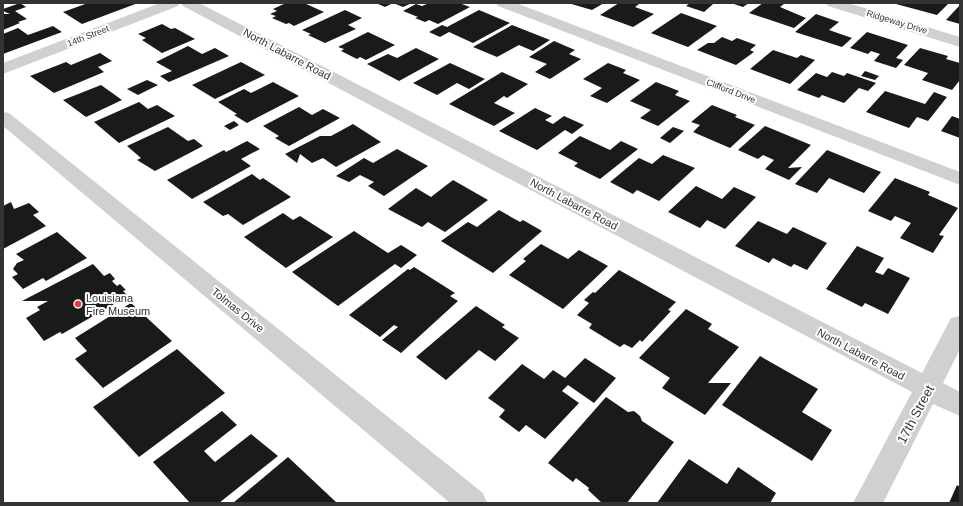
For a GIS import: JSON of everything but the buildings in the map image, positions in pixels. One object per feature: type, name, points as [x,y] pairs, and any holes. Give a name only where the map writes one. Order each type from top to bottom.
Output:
[{"type":"street","name":"14th Street","points":[[3,69],[173,3]]},
{"type":"street","name":"North Labarre Road","points":[[188,3],[960,405]]},
{"type":"street","name":"Clifford Drive","points":[[502,3],[960,179]]},
{"type":"street","name":"Ridgeway Drive","points":[[833,3],[960,42]]},
{"type":"street","name":"Tolmas Drive","points":[[3,117],[472,503]]},
{"type":"street","name":"17th Street","points":[[868,503],[960,325]]},
{"type":"place","name":"Louisiana Fire Museum","points":[[78,304]]}]
